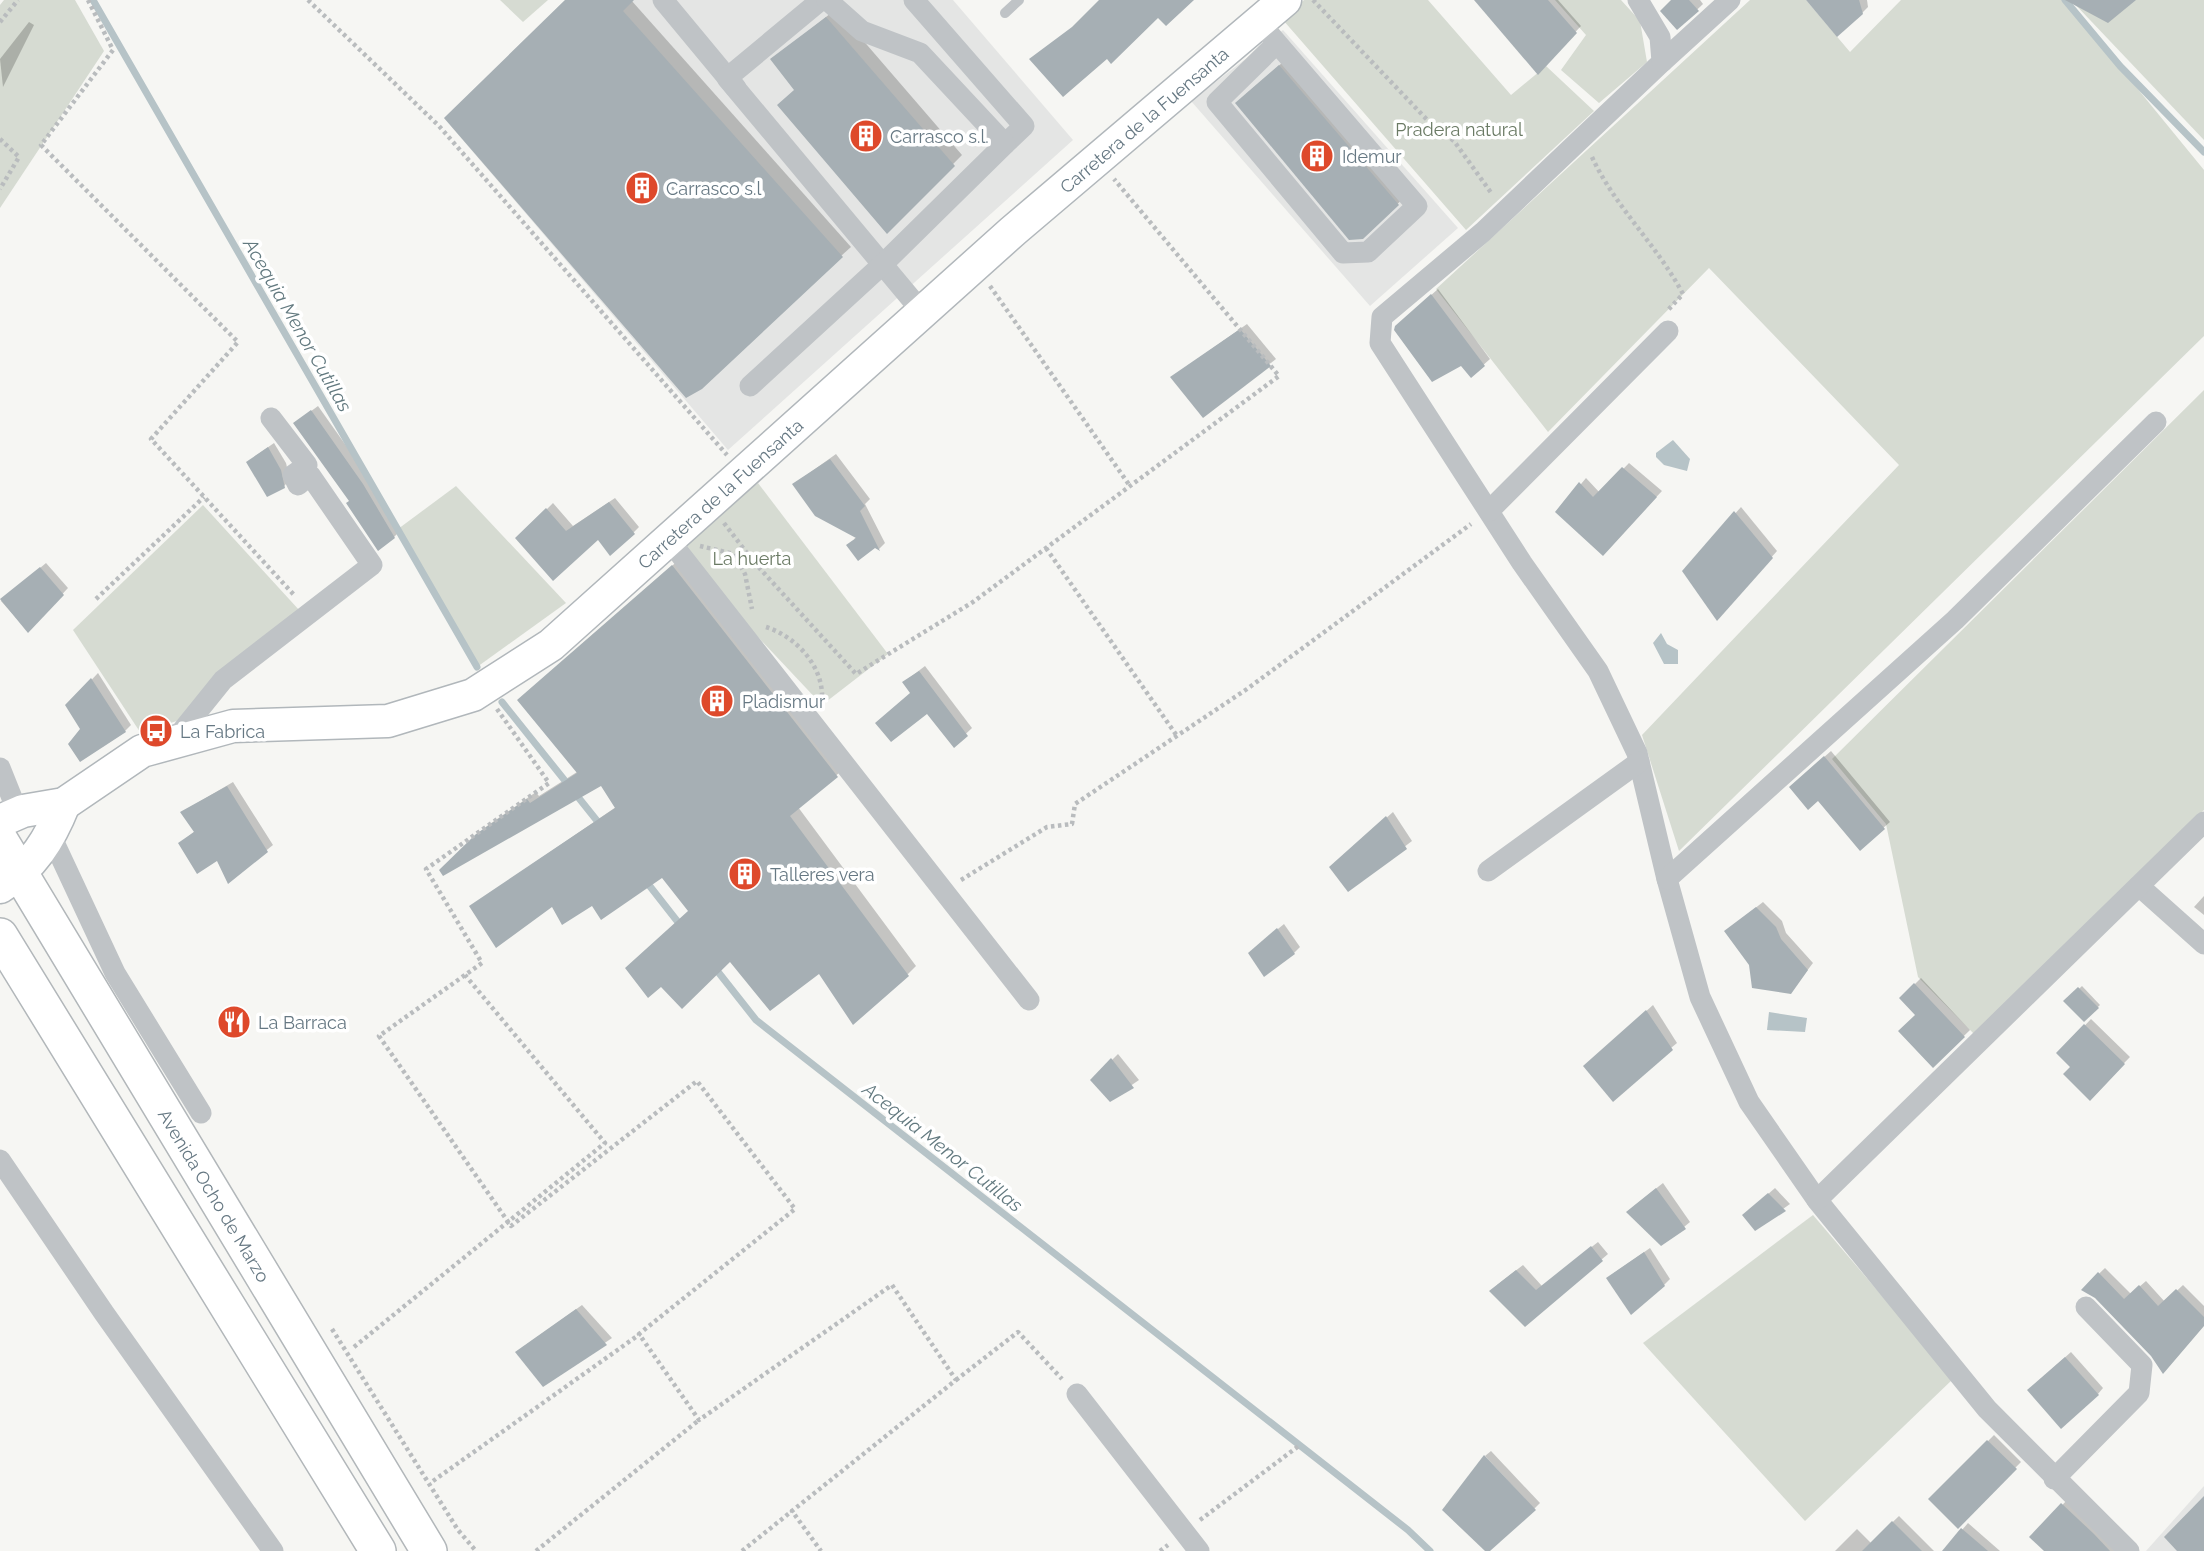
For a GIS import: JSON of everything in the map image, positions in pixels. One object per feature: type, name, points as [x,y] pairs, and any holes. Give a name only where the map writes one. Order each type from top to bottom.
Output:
[{"type":"main road","name":"Carretera de la Fuensanta","points":[[64,804],[142,751],[233,726],[387,721],[473,695],[551,645],[976,265],[1098,160],[1268,33],[1285,0]]},
{"type":"main road","points":[[6,825],[64,804]]},
{"type":"main road","points":[[10,881],[51,836],[64,804]]},
{"type":"main road","name":"Avenida Ocho de Marzo","points":[[6,825],[10,881],[429,1551]]},
{"type":"main road","points":[[0,936],[378,1551]]},
{"type":"street","points":[[663,0],[923,313]]},
{"type":"street","points":[[762,119],[727,78],[821,0]]},
{"type":"street","points":[[827,0],[862,31],[920,53],[1005,144]]},
{"type":"street","points":[[750,386],[883,264],[1024,126],[915,0]]},
{"type":"street","points":[[1638,0],[1660,37],[1662,62]]},
{"type":"street","points":[[1730,0],[1500,216],[1382,317],[1380,343],[1489,511],[1598,671],[1639,762],[1667,879],[1700,997],[1749,1102],[1817,1200],[1987,1409],[2054,1479],[2129,1551]]},
{"type":"street","points":[[1268,33],[1417,206],[1368,252],[1343,253],[1217,102],[1268,33]]},
{"type":"street","points":[[1489,511],[1668,331]]},
{"type":"street","points":[[173,742],[223,680],[312,614],[372,565],[310,475],[298,485],[293,475],[307,465],[271,418]]},
{"type":"street","points":[[1667,879],[1955,620],[2156,422]]},
{"type":"street","points":[[668,540],[1029,1000]]},
{"type":"street","points":[[1488,871],[1639,762]]},
{"type":"street","points":[[0,768],[6,825]]},
{"type":"street","points":[[1817,1200],[2204,822]]},
{"type":"street","points":[[51,836],[115,973],[201,1113]]},
{"type":"street","points":[[2139,886],[2204,944]]},
{"type":"street","points":[[0,1160],[104,1313],[274,1551]]},
{"type":"street","points":[[2054,1479],[2138,1393],[2142,1365],[2086,1307]]},
{"type":"street","points":[[1077,1394],[1199,1551]]},
{"type":"lane","points":[[1005,13],[1019,0]]},
{"type":"path","points":[[0,22],[18,0]]},
{"type":"path","points":[[88,0],[113,50],[41,145],[238,341],[151,439],[312,614]]},
{"type":"path","points":[[308,0],[439,127],[744,474]]},
{"type":"path","points":[[1313,0],[1433,126],[1454,141],[1489,188],[1500,216]]},
{"type":"path","points":[[1582,138],[1601,177],[1671,271],[1683,294],[1653,324],[1668,331]]},
{"type":"path","points":[[0,139],[19,157],[0,189]]},
{"type":"path","points":[[708,505],[831,650],[856,674],[973,602],[1279,376],[1098,160]]},
{"type":"path","points":[[976,265],[1054,381],[1130,486]]},
{"type":"path","points":[[96,599],[204,497]]},
{"type":"path","points":[[942,889],[1047,827],[1072,824],[1074,804],[1247,689],[1489,511]]},
{"type":"path","points":[[668,540],[734,554],[745,574],[753,614]]},
{"type":"path","points":[[1046,548],[1177,736]]},
{"type":"path","points":[[757,624],[781,632],[801,648],[823,682],[822,705]]},
{"type":"path","points":[[433,1481],[640,1334],[795,1209],[697,1082],[511,1226],[379,1036],[482,963],[426,869],[549,783],[483,689]]},
{"type":"path","points":[[354,1347],[606,1143],[465,975]]},
{"type":"path","points":[[536,1551],[699,1420],[892,1285],[956,1380]]},
{"type":"path","points":[[325,1318],[458,1530],[476,1551]]},
{"type":"path","points":[[742,1551],[1018,1332],[1077,1394]]},
{"type":"path","points":[[640,1334],[699,1420]]},
{"type":"path","points":[[1192,1527],[1300,1445]]},
{"type":"path","points":[[792,1511],[821,1551]]},
{"type":"path","points":[[1160,1551],[1170,1543]]},
{"type":"shaded area","points":[[565,0],[953,0],[1073,140],[728,450],[444,118]]},
{"type":"shaded area","points":[[1283,30],[1458,228],[1370,306],[1191,101]]},
{"type":"shaded area","points":[[1673,440],[1690,459],[1687,471],[1664,465],[1656,457],[1656,453]]},
{"type":"shaded area","points":[[1661,633],[1667,644],[1678,650],[1678,664],[1664,664],[1653,643]]},
{"type":"shaded area","points":[[1769,1012],[1807,1018],[1805,1032],[1767,1030]]},
{"type":"shaded area","points":[[2204,1486],[2204,1551],[2146,1551]]},
{"type":"green space","points":[[4,0],[75,0],[104,51],[0,208],[0,5]]},
{"type":"green space","points":[[500,0],[548,0],[523,22]]},
{"type":"green space","name":"Pradera natural","points":[[1304,0],[1428,0],[1511,95],[1546,66],[1594,111],[1466,230],[1283,20]]},
{"type":"green space","points":[[1555,0],[1621,0],[1640,21],[1647,62],[1599,103],[1561,70],[1586,35]]},
{"type":"green space","points":[[1750,0],[1806,0],[1850,52],[1901,0],[2065,0],[2204,170],[2204,336],[1679,851],[1642,735],[1899,465],[1709,268],[1548,432],[1436,289]]},
{"type":"green space","points":[[2071,0],[2204,0],[2204,140]]},
{"type":"green space","points":[[2204,390],[2204,810],[1975,1035],[1918,977],[1886,824],[1832,759]]},
{"type":"green space","name":"La huerta","points":[[758,483],[888,654],[822,705],[675,549]]},
{"type":"green space","points":[[456,486],[566,603],[477,667],[398,529]]},
{"type":"green space","points":[[203,505],[300,611],[177,721],[140,732],[73,630]]},
{"type":"green space","points":[[1813,1215],[1953,1379],[1805,1521],[1643,1343]]},
{"type":"building","name":"Carrasco s.l","points":[[565,0],[634,0],[623,11],[843,257],[702,389],[686,398],[444,118]]},
{"type":"building","points":[[1099,0],[1194,0],[1166,26],[1158,18],[1111,64],[1107,59],[1063,97],[1029,59],[1072,27]]},
{"type":"building","points":[[1474,0],[1548,0],[1577,33],[1538,75]]},
{"type":"building","points":[[1671,0],[1689,0],[1699,11],[1677,30],[1660,11]]},
{"type":"building","points":[[1806,0],[1859,0],[1863,14],[1837,37]]},
{"type":"building","points":[[2065,0],[2136,0],[2108,23]]},
{"type":"building","name":"Carrasco s.l.","points":[[826,17],[955,166],[887,234],[777,105],[794,90],[770,59]]},
{"type":"building","name":"Idemur","points":[[1279,65],[1399,205],[1363,239],[1349,240],[1235,103]]},
{"type":"building","points":[[1431,294],[1485,366],[1471,378],[1461,366],[1432,382],[1394,330],[1395,326]]},
{"type":"building","points":[[1240,329],[1271,366],[1203,418],[1170,377]]},
{"type":"building","points":[[311,410],[363,484],[395,538],[378,551],[346,503],[349,501],[293,423]]},
{"type":"building","points":[[268,447],[281,470],[285,488],[267,497],[246,462]]},
{"type":"building","points":[[830,459],[865,506],[860,511],[880,551],[875,548],[858,561],[846,545],[856,538],[815,516],[792,484]]},
{"type":"building","points":[[1622,467],[1657,497],[1603,556],[1555,512],[1579,482],[1593,497]]},
{"type":"building","points":[[609,502],[635,534],[610,556],[598,540],[553,581],[515,538],[546,508],[566,531]]},
{"type":"building","points":[[1734,511],[1773,558],[1717,621],[1682,571]]},
{"type":"building","points":[[672,565],[838,777],[790,816],[909,976],[853,1025],[819,974],[770,1011],[730,962],[682,1009],[661,987],[648,998],[625,968],[688,911],[662,878],[601,920],[592,906],[562,925],[552,907],[496,948],[469,906],[615,808],[601,786],[443,876],[439,870],[476,834],[527,799],[530,803],[577,773],[517,700]]},
{"type":"building","points":[[40,567],[64,595],[28,633],[0,599]]},
{"type":"building","points":[[919,671],[968,736],[954,748],[927,714],[891,742],[875,723],[910,693],[902,682]]},
{"type":"building","points":[[91,678],[126,732],[80,762],[68,744],[80,729],[65,705]]},
{"type":"building","points":[[1824,756],[1885,829],[1860,851],[1818,801],[1808,810],[1789,787]]},
{"type":"building","points":[[227,786],[268,852],[228,884],[217,861],[197,874],[178,843],[194,832],[180,812]]},
{"type":"building","points":[[1386,816],[1407,849],[1348,892],[1329,867]]},
{"type":"building","points":[[1756,907],[1776,927],[1781,939],[1808,970],[1791,994],[1752,988],[1749,965],[1724,931]]},
{"type":"building","points":[[1277,928],[1295,954],[1264,977],[1248,953]]},
{"type":"building","points":[[1914,983],[1965,1037],[1933,1068],[1898,1031],[1915,1015],[1899,998]]},
{"type":"building","points":[[2078,987],[2099,1008],[2084,1022],[2063,1001]]},
{"type":"building","points":[[1646,1010],[1673,1050],[1613,1102],[1583,1066]]},
{"type":"building","points":[[2084,1024],[2125,1064],[2090,1101],[2063,1074],[2070,1067],[2056,1053]]},
{"type":"building","points":[[1111,1058],[1134,1088],[1110,1102],[1090,1080]]},
{"type":"building","points":[[1656,1188],[1686,1229],[1661,1246],[1626,1212]]},
{"type":"building","points":[[1768,1193],[1786,1211],[1755,1231],[1742,1215]]},
{"type":"building","points":[[1591,1246],[1603,1261],[1525,1327],[1489,1291],[1516,1270],[1536,1290]]},
{"type":"building","points":[[1644,1252],[1665,1286],[1631,1315],[1606,1278]]},
{"type":"building","points":[[2098,1272],[2124,1299],[2139,1285],[2158,1306],[2176,1289],[2204,1317],[2204,1326],[2163,1374],[2151,1356],[2095,1298],[2081,1290]]},
{"type":"building","points":[[576,1309],[607,1345],[543,1387],[515,1352]]},
{"type":"building","points":[[2065,1357],[2099,1395],[2061,1429],[2027,1390]]},
{"type":"building","points":[[1987,1440],[2017,1469],[1958,1529],[1928,1499]]},
{"type":"building","points":[[1484,1455],[1536,1510],[1490,1551],[1485,1551],[1442,1510]]},
{"type":"building","points":[[2204,1496],[2204,1551],[2177,1551],[2164,1537]]},
{"type":"building","points":[[2061,1503],[2110,1551],[2044,1551],[2029,1537]]},
{"type":"building","points":[[1892,1521],[1922,1551],[1862,1551]]},
{"type":"building","points":[[1961,1528],[1988,1551],[1942,1551]]},
{"type":"waterway","name":"Acequia Menor Cutillas","points":[[93,0],[477,667]]},
{"type":"waterway","points":[[2065,0],[2120,66],[2204,152]]},
{"type":"waterway","name":"Acequia Menor Cutillas","points":[[502,702],[602,827]]},
{"type":"waterway","name":"Acequia Menor Cutillas","points":[[645,880],[681,926]]},
{"type":"waterway","name":"Acequia Menor Cutillas","points":[[715,968],[756,1020],[1408,1530],[1430,1551]]},
{"type":"place","name":"Carrasco s.l.","points":[[866,136]]},
{"type":"place","name":"Idemur","points":[[1317,156]]},
{"type":"place","name":"Carrasco s.l","points":[[642,188]]},
{"type":"place","name":"Pladismur","points":[[717,701]]},
{"type":"place","name":"La Fabrica","points":[[156,731]]},
{"type":"place","name":"Talleres vera","points":[[745,874]]},
{"type":"place","name":"La Barraca","points":[[234,1022]]}]
